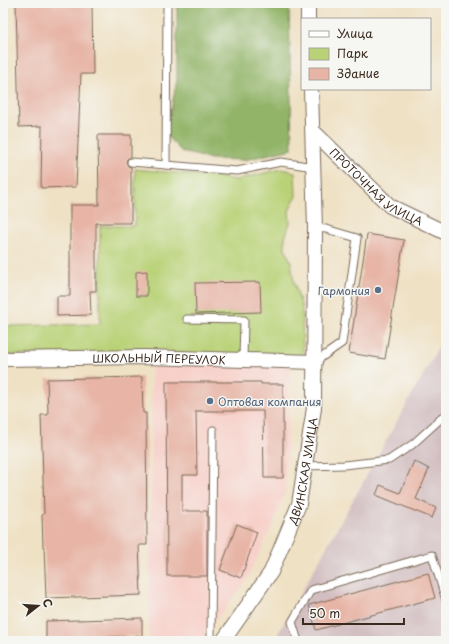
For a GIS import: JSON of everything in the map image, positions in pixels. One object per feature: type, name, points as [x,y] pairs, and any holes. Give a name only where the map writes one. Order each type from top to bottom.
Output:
[{"type":"street","points":[[308,3],[308,18]]},
{"type":"street","name":"ДВИНСКАЯ УЛИЦА","points":[[223,641],[271,572],[299,504],[314,408],[315,228],[311,90]]},
{"type":"street","name":"ПРОТОЧНАЯ УЛИЦА","points":[[313,131],[390,206],[446,233]]},
{"type":"street","name":"ШКОЛЬНЫЙ ПЕРЕУЛОК","points":[[3,359],[145,357],[314,362]]},
{"type":"lane","points":[[166,165],[167,3]]},
{"type":"lane","points":[[131,162],[237,171],[281,162],[314,166]]},
{"type":"lane","points":[[314,362],[342,343],[357,238],[326,229],[315,228]]},
{"type":"lane","points":[[187,319],[244,320],[243,360]]},
{"type":"lane","points":[[305,466],[344,465],[389,460],[413,444],[446,414]]},
{"type":"lane","points":[[211,641],[212,430]]},
{"type":"lane","points":[[298,641],[292,622],[311,590],[432,555],[446,600]]},
{"type":"shaded area","points":[[446,334],[446,641],[274,641]]},
{"type":"shaded area","points":[[152,364],[291,364],[285,491],[272,526],[246,581],[200,641],[149,638]]},
{"type":"green space","points":[[177,3],[289,3],[292,149],[244,160],[211,159],[182,152],[166,135],[177,80]]},
{"type":"green space","points":[[135,169],[236,180],[281,169],[295,172],[296,196],[289,211],[290,223],[285,238],[285,248],[291,262],[294,282],[302,308],[303,358],[3,355],[3,326],[100,324],[100,226],[135,226]]},
{"type":"building","points":[[16,3],[92,3],[93,74],[81,74],[76,187],[41,188],[42,126],[19,127]]},
{"type":"building","points":[[98,135],[131,135],[131,157],[127,159],[126,162],[128,166],[131,167],[131,223],[96,223],[96,291],[90,291],[91,315],[57,316],[57,296],[70,296],[70,205],[99,205]]},
{"type":"building","points":[[367,234],[404,240],[385,359],[349,353]]},
{"type":"building","points":[[147,271],[147,296],[136,296],[136,272]]},
{"type":"building","points":[[260,282],[261,312],[196,314],[195,283]]},
{"type":"building","points":[[142,377],[143,413],[146,413],[147,545],[139,545],[141,595],[46,598],[42,515],[44,514],[41,415],[48,415],[47,379]]},
{"type":"building","points":[[166,382],[261,382],[261,384],[283,384],[283,478],[264,478],[263,411],[196,411],[197,475],[182,475],[182,511],[207,511],[207,576],[167,576]]},
{"type":"building","points":[[414,461],[429,469],[416,499],[436,508],[432,518],[376,495],[380,485],[400,493]]},
{"type":"building","points":[[237,524],[257,532],[241,578],[220,570]]},
{"type":"building","points":[[428,573],[435,598],[316,630],[309,605]]},
{"type":"building","points":[[142,618],[142,636],[46,639],[46,621]]},
{"type":"place","name":"Гармония","points":[[378,290]]},
{"type":"place","name":"Оптовая компания","points":[[210,401]]}]
